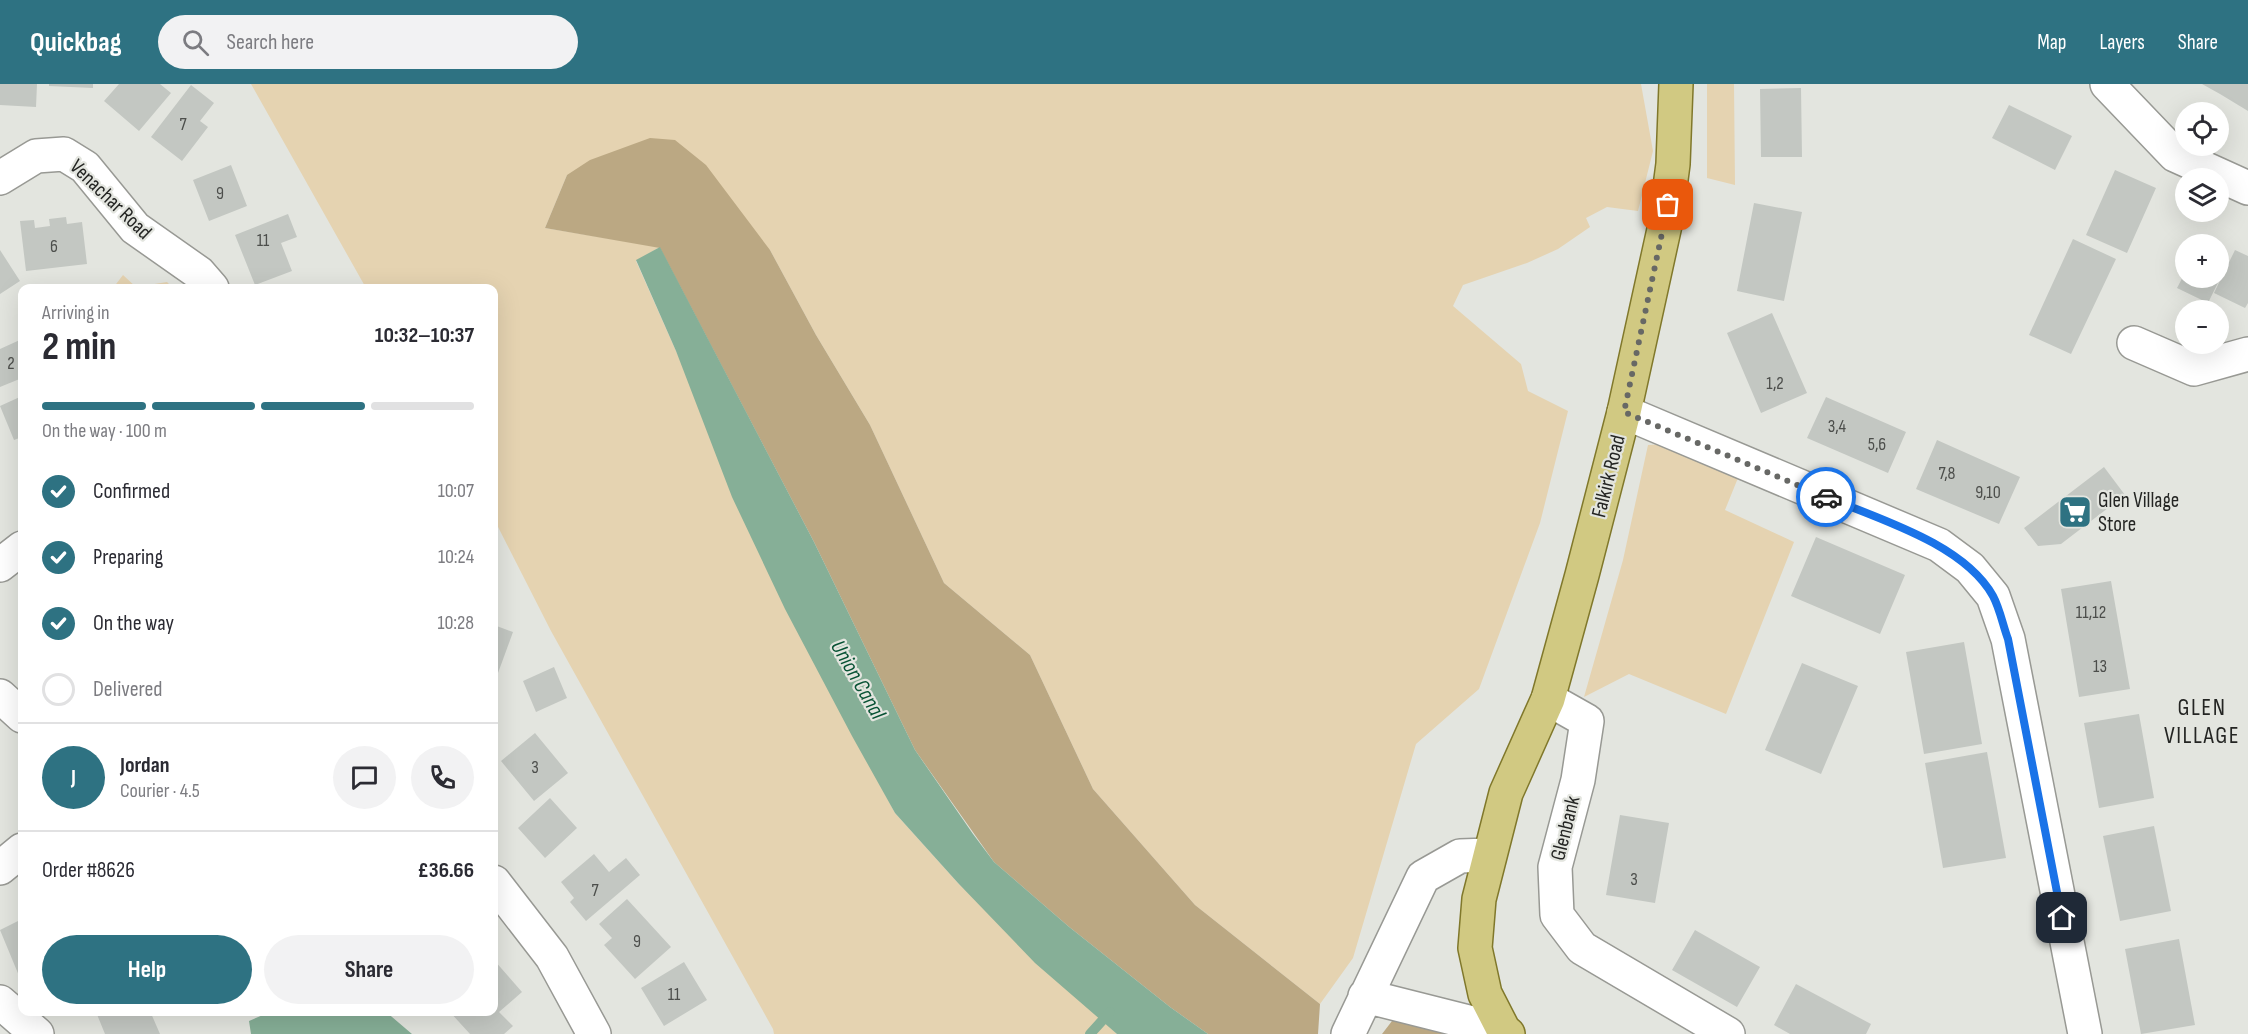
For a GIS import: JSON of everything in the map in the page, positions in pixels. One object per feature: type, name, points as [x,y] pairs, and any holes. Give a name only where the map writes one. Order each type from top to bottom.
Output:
[{"type":"main road","name":"Falkirk Road","points":[[1506,1032],[1485,994],[1475,948],[1479,899],[1506,793],[1548,699],[1624,412],[1665,225],[1673,164],[1676,84]]},
{"type":"street","points":[[2107,84],[2175,155],[2248,188]]},
{"type":"street","name":"Venachar Road","points":[[0,178],[36,156],[64,154],[85,168],[135,228],[200,273],[209,284]]},
{"type":"street","points":[[2134,343],[2194,369],[2248,354]]},
{"type":"street","points":[[1624,412],[1939,545],[1970,568],[1993,596],[2008,639],[2085,1034]]},
{"type":"street","points":[[0,565],[18,551]]},
{"type":"street","points":[[0,696],[18,712]]},
{"type":"street","name":"Glenbank","points":[[1548,699],[1587,721],[1578,780],[1555,867],[1557,915],[1582,948],[1728,1034]]},
{"type":"street","points":[[0,868],[18,853]]},
{"type":"street","points":[[1348,1034],[1423,877],[1460,856],[1489,855]]},
{"type":"street","points":[[498,887],[552,957],[590,1033]]},
{"type":"street","points":[[1365,996],[1506,1032]]},
{"type":"street","points":[[0,1002],[37,1034]]},
{"type":"shaded area","points":[[251,84],[1641,84],[1653,151],[1638,211],[1607,207],[1586,218],[1590,227],[1558,249],[1527,263],[1463,285],[1453,306],[1521,364],[1528,391],[1568,411],[1540,523],[1479,689],[1416,744],[1353,958],[1320,1004],[1195,905],[1093,789],[1030,655],[944,583],[870,425],[816,335],[770,250],[567,175],[545,228],[660,247],[636,261],[676,351],[895,813],[958,883],[1117,1034],[774,1034],[551,631],[498,527],[498,284],[364,284]]},
{"type":"shaded area","points":[[1707,84],[1734,84],[1735,185],[1707,178]]},
{"type":"shaded area","points":[[650,138],[675,140],[706,165],[770,250],[816,335],[870,425],[944,583],[1030,655],[1093,789],[1195,905],[1320,1004],[1318,1034],[1208,1034],[1170,1007],[1068,926],[994,862],[915,750],[814,542],[660,248],[545,228],[567,175],[590,160]]},
{"type":"shaded area","points":[[123,275],[133,284],[116,284]]},
{"type":"shaded area","points":[[1670,444],[1740,473],[1725,510],[1794,542],[1726,714],[1629,674],[1584,697],[1623,560],[1648,445]]},
{"type":"shaded area","points":[[1408,1020],[1449,1034],[1382,1034],[1392,1021]]},
{"type":"water","name":"Union Canal","points":[[660,247],[814,542],[915,750],[973,834],[994,862],[1068,926],[1170,1007],[1208,1034],[1117,1034],[1035,963],[895,813],[785,609],[732,497],[676,351],[636,260]]},
{"type":"water","points":[[260,1016],[391,1016],[412,1034],[251,1034],[249,1021]]},
{"type":"building","points":[[0,84],[37,84],[36,107],[0,105]]},
{"type":"building","points":[[49,84],[93,84],[93,88],[49,86]]},
{"type":"building","points":[[119,84],[160,84],[171,93],[139,131],[104,101]]},
{"type":"building","points":[[2202,84],[2248,84],[2248,111],[2220,94]]},
{"type":"building","points":[[191,85],[214,103],[200,121],[208,127],[182,161],[151,137]]},
{"type":"building","points":[[1801,88],[1802,157],[1761,157],[1760,89]]},
{"type":"building","points":[[2009,105],[2072,136],[2055,170],[1992,138]]},
{"type":"building","points":[[231,165],[247,206],[209,221],[193,180]]},
{"type":"building","points":[[2115,170],[2156,188],[2127,253],[2086,235]]},
{"type":"building","points":[[1754,203],[1802,212],[1784,301],[1737,291]]},
{"type":"building","points":[[288,214],[297,237],[281,243],[292,271],[255,284],[235,235]]},
{"type":"building","points":[[66,217],[67,224],[82,222],[87,264],[26,271],[20,221],[34,220],[35,228],[50,226],[49,219]]},
{"type":"building","points":[[2073,239],[2116,259],[2071,354],[2029,335]]},
{"type":"building","points":[[0,250],[20,281],[0,294]]},
{"type":"building","points":[[2235,250],[2248,256],[2248,303],[2245,308],[2214,293],[2216,288],[2229,288],[2229,262]]},
{"type":"building","points":[[2177,288],[2215,288],[2209,300],[2202,300]]},
{"type":"building","points":[[1772,313],[1807,393],[1761,413],[1727,333]]},
{"type":"building","points":[[18,341],[18,380],[0,387],[0,349]]},
{"type":"building","points":[[1826,397],[1906,432],[1888,473],[1807,438]]},
{"type":"building","points":[[18,398],[18,438],[14,440],[0,406]]},
{"type":"building","points":[[1937,440],[2020,477],[1999,524],[1916,489]]},
{"type":"building","name":"Glen Village Store","points":[[2104,467],[2125,495],[2061,544],[2038,546],[2024,528]]},
{"type":"building","points":[[1816,537],[1905,575],[1880,634],[1791,596]]},
{"type":"building","points":[[2111,581],[2130,689],[2079,697],[2061,589]]},
{"type":"building","points":[[498,626],[513,632],[498,673]]},
{"type":"building","points":[[1964,642],[1982,744],[1924,754],[1906,652]]},
{"type":"building","points":[[1802,663],[1858,686],[1821,774],[1765,750]]},
{"type":"building","points":[[554,667],[567,698],[536,712],[523,681]]},
{"type":"building","points":[[2139,714],[2154,798],[2099,808],[2084,723]]},
{"type":"building","points":[[535,733],[568,773],[534,801],[501,761]]},
{"type":"building","points":[[1987,752],[2006,858],[1943,868],[1925,763]]},
{"type":"building","points":[[550,798],[577,828],[545,858],[518,828]]},
{"type":"building","points":[[1620,815],[1669,823],[1655,903],[1606,895]]},
{"type":"building","points":[[2154,826],[2171,911],[2120,921],[2103,836]]},
{"type":"building","points":[[594,854],[609,872],[626,858],[640,875],[586,921],[570,902],[574,898],[561,882]]},
{"type":"building","points":[[627,899],[671,947],[635,979],[604,945],[612,938],[599,924]]},
{"type":"building","points":[[18,921],[18,973],[0,930]]},
{"type":"building","points":[[1695,930],[1760,967],[1737,1007],[1672,970]]},
{"type":"building","points":[[2179,939],[2195,1025],[2141,1034],[2125,949]]},
{"type":"building","points":[[684,962],[707,1000],[664,1026],[641,988]]},
{"type":"building","points":[[498,965],[522,992],[499,1012],[513,1026],[504,1034],[470,1034],[454,1016],[498,1016]]},
{"type":"building","points":[[1796,984],[1871,1024],[1866,1034],[1790,1034],[1774,1025]]},
{"type":"building","points":[[98,1016],[152,1016],[160,1034],[105,1034]]},
{"type":"waterway","points":[[1090,1034],[1110,1012]]},
{"type":"way so far","points":[[1668,205],[1624,412],[1826,497]]},
{"type":"place","name":"Glen Village Store","points":[[2075,512]]},
{"type":"district","name":"GLEN VILLAGE","points":[[2202,721]]},
{"type":"route","points":[[1826,497],[1939,545],[1970,568],[1993,596],[2008,639],[2062,918]]}]
